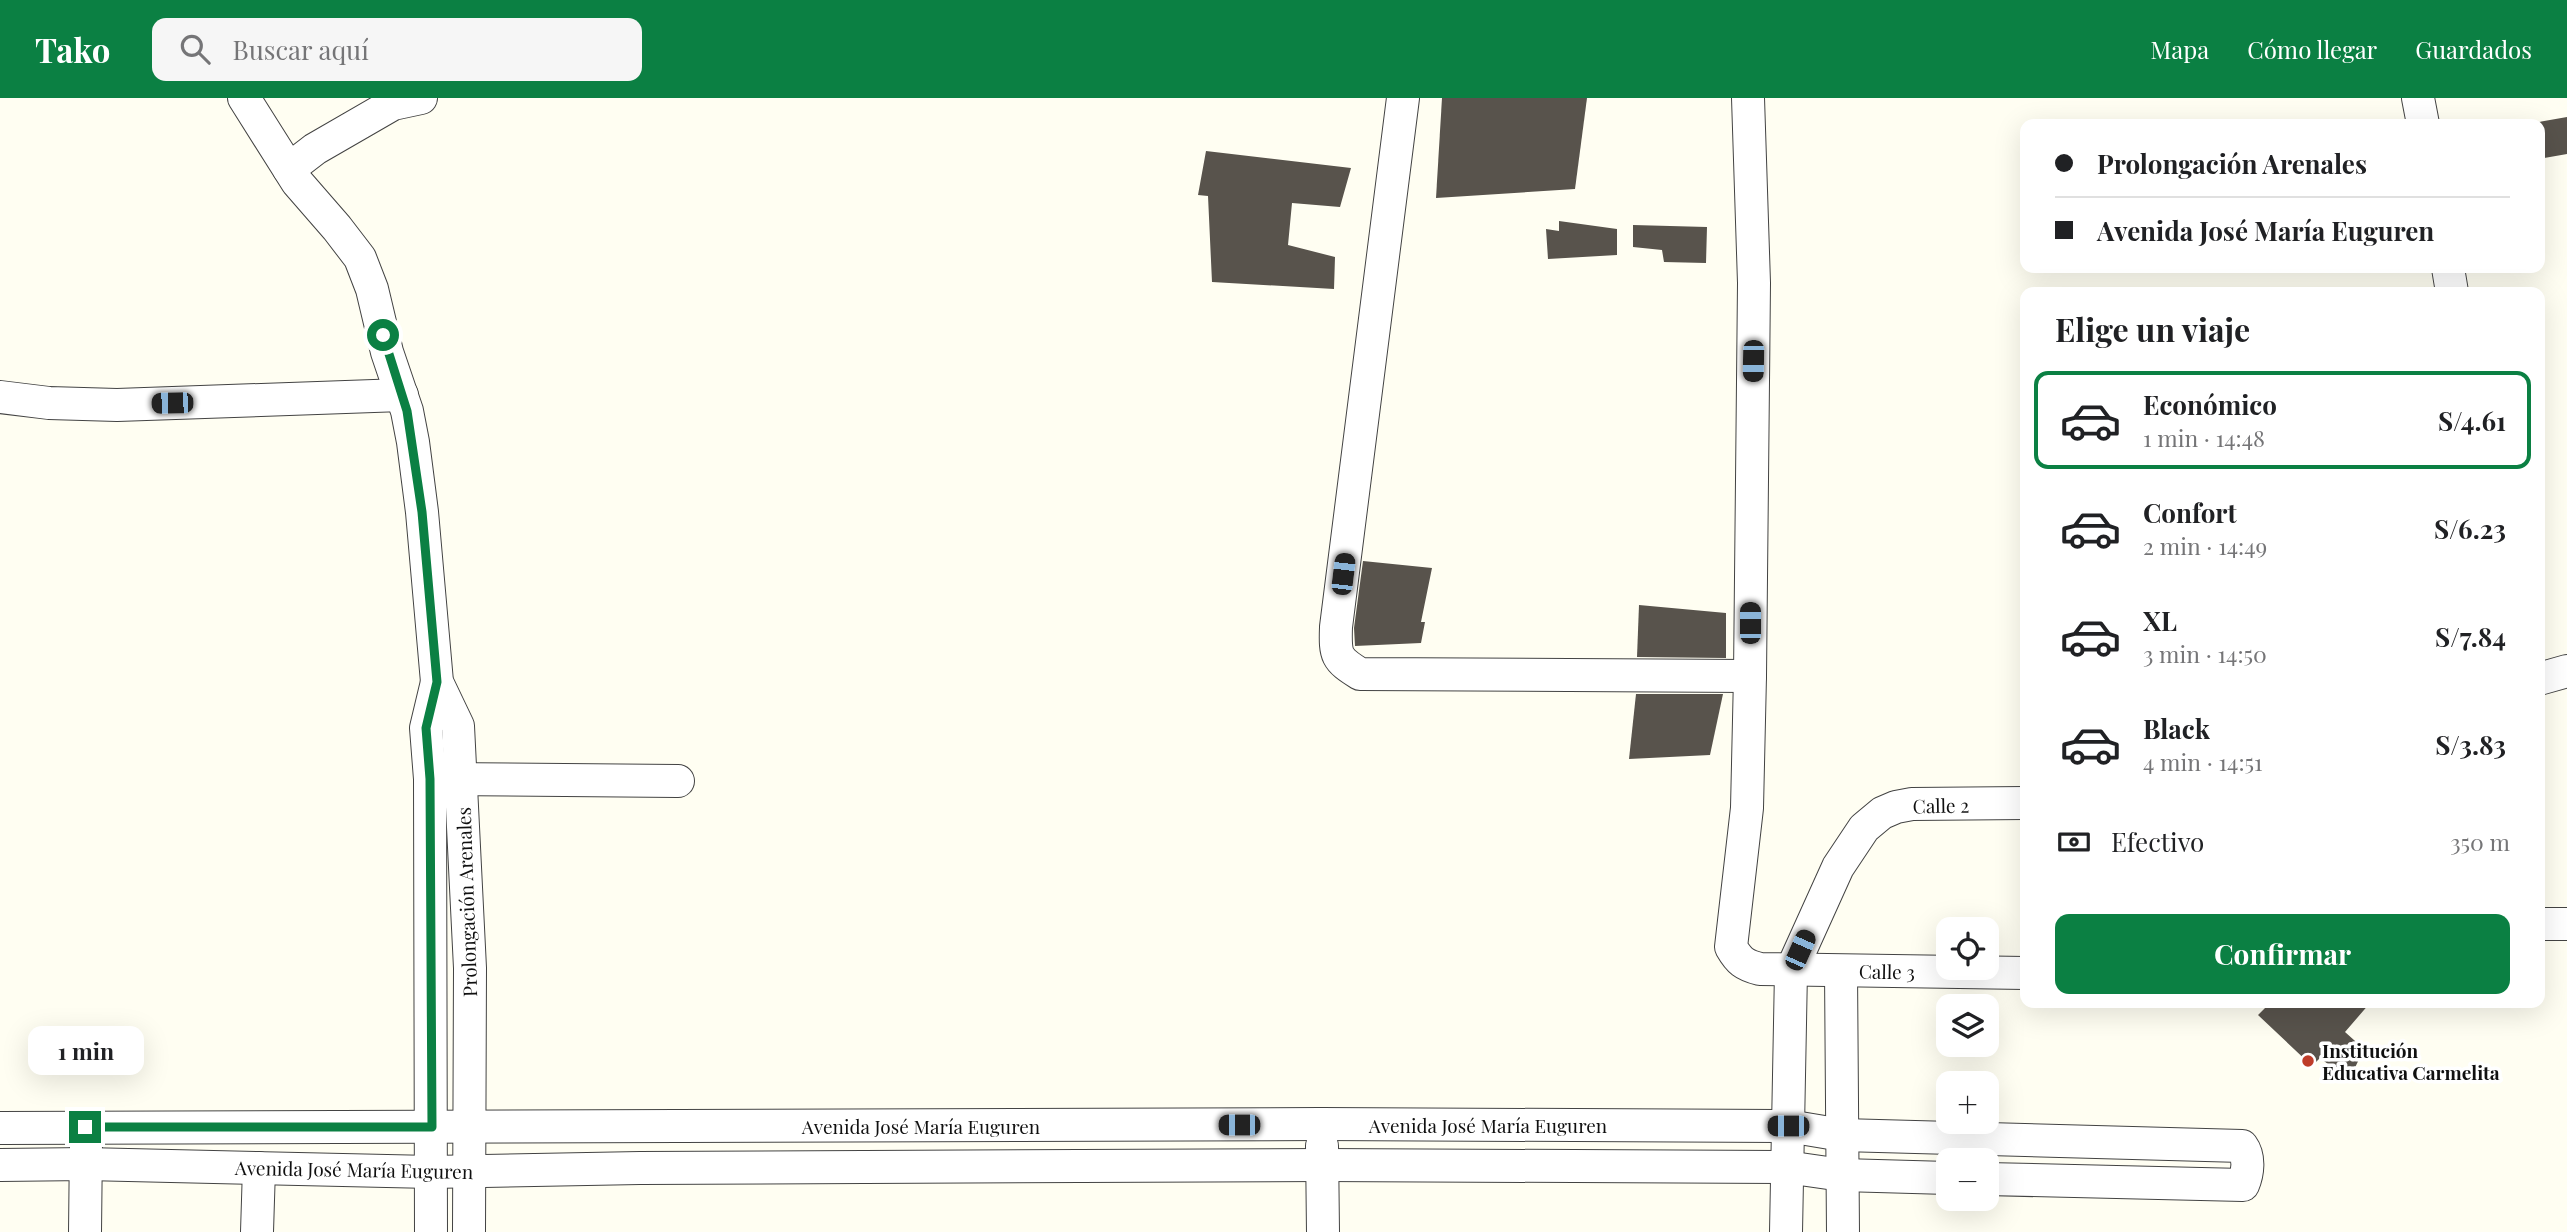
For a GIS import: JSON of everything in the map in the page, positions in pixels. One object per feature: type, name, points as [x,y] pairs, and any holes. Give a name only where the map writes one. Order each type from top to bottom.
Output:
[{"type":"street","name":"Prolongación Arenales","points":[[244,98],[297,182],[359,258],[372,289],[413,442],[437,682],[426,728],[430,779],[431,1232]]},
{"type":"street","points":[[289,169],[315,149],[393,104],[421,98]]},
{"type":"street","points":[[1403,98],[1336,627],[1335,646],[1341,662],[1360,674],[1750,676]]},
{"type":"street","name":"Calle 3","points":[[1748,98],[1754,283],[1750,676],[1746,808],[1731,947],[1739,961],[1746,966],[1791,971],[2020,972]]},
{"type":"street","points":[[2418,98],[2422,119]]},
{"type":"street","points":[[0,397],[49,403],[117,405],[402,395]]},
{"type":"street","points":[[2545,677],[2567,671]]},
{"type":"street","name":"Prolongación Arenales","points":[[437,682],[458,726],[462,780],[470,968],[469,1232]]},
{"type":"street","points":[[430,779],[678,781]]},
{"type":"street","name":"Calle 2","points":[[1791,971],[1838,867],[1864,828],[1882,813],[1912,804],[2020,803]]},
{"type":"street","points":[[2545,924],[2567,924]]},
{"type":"street","points":[[1786,1232],[1791,971]]},
{"type":"street","points":[[1841,971],[1843,1232]]},
{"type":"street","points":[[1321,1124],[1323,1232]]},
{"type":"street","name":"Avenida José María Euguren","points":[[0,1128],[1321,1124],[1788,1126],[1842,1135],[2242,1146],[2247,1158],[2247,1176],[2243,1185],[2036,1180]]},
{"type":"street","points":[[85,1127],[85,1232]]},
{"type":"street","points":[[1999,1179],[2036,1180],[2036,1140]]},
{"type":"street","name":"Avenida José María Euguren","points":[[0,1165],[86,1164],[431,1172],[640,1168],[1323,1165],[1786,1167],[1842,1175],[1936,1178]]},
{"type":"street","points":[[257,1232],[259,1168]]},
{"type":"building","points":[[1442,98],[1587,98],[1575,189],[1436,198]]},
{"type":"building","points":[[2567,117],[2567,154],[2545,158],[2545,121]]},
{"type":"building","points":[[1206,151],[1351,168],[1340,207],[1292,203],[1288,245],[1335,257],[1334,289],[1212,282],[1208,196],[1198,195]]},
{"type":"building","points":[[1559,221],[1617,229],[1617,255],[1548,259],[1546,229],[1559,231]]},
{"type":"building","points":[[1633,225],[1707,227],[1706,263],[1664,262],[1662,250],[1633,247]]},
{"type":"building","points":[[1363,561],[1432,568],[1421,622],[1425,622],[1421,643],[1355,646],[1354,628]]},
{"type":"building","points":[[1639,605],[1726,613],[1726,658],[1637,657]]},
{"type":"building","points":[[1636,694],[1723,694],[1710,755],[1629,759]]},
{"type":"building","points":[[2265,1008],[2366,1008],[2345,1032],[2364,1049],[2349,1080],[2320,1058],[2312,1066],[2258,1015]]},
{"type":"place","name":"Institución Educativa Carmelita","points":[[2308,1061]]},
{"type":"route","points":[[85,1127],[432,1127],[430,779],[426,728],[437,682],[413,442],[407,411],[383,335]]}]
